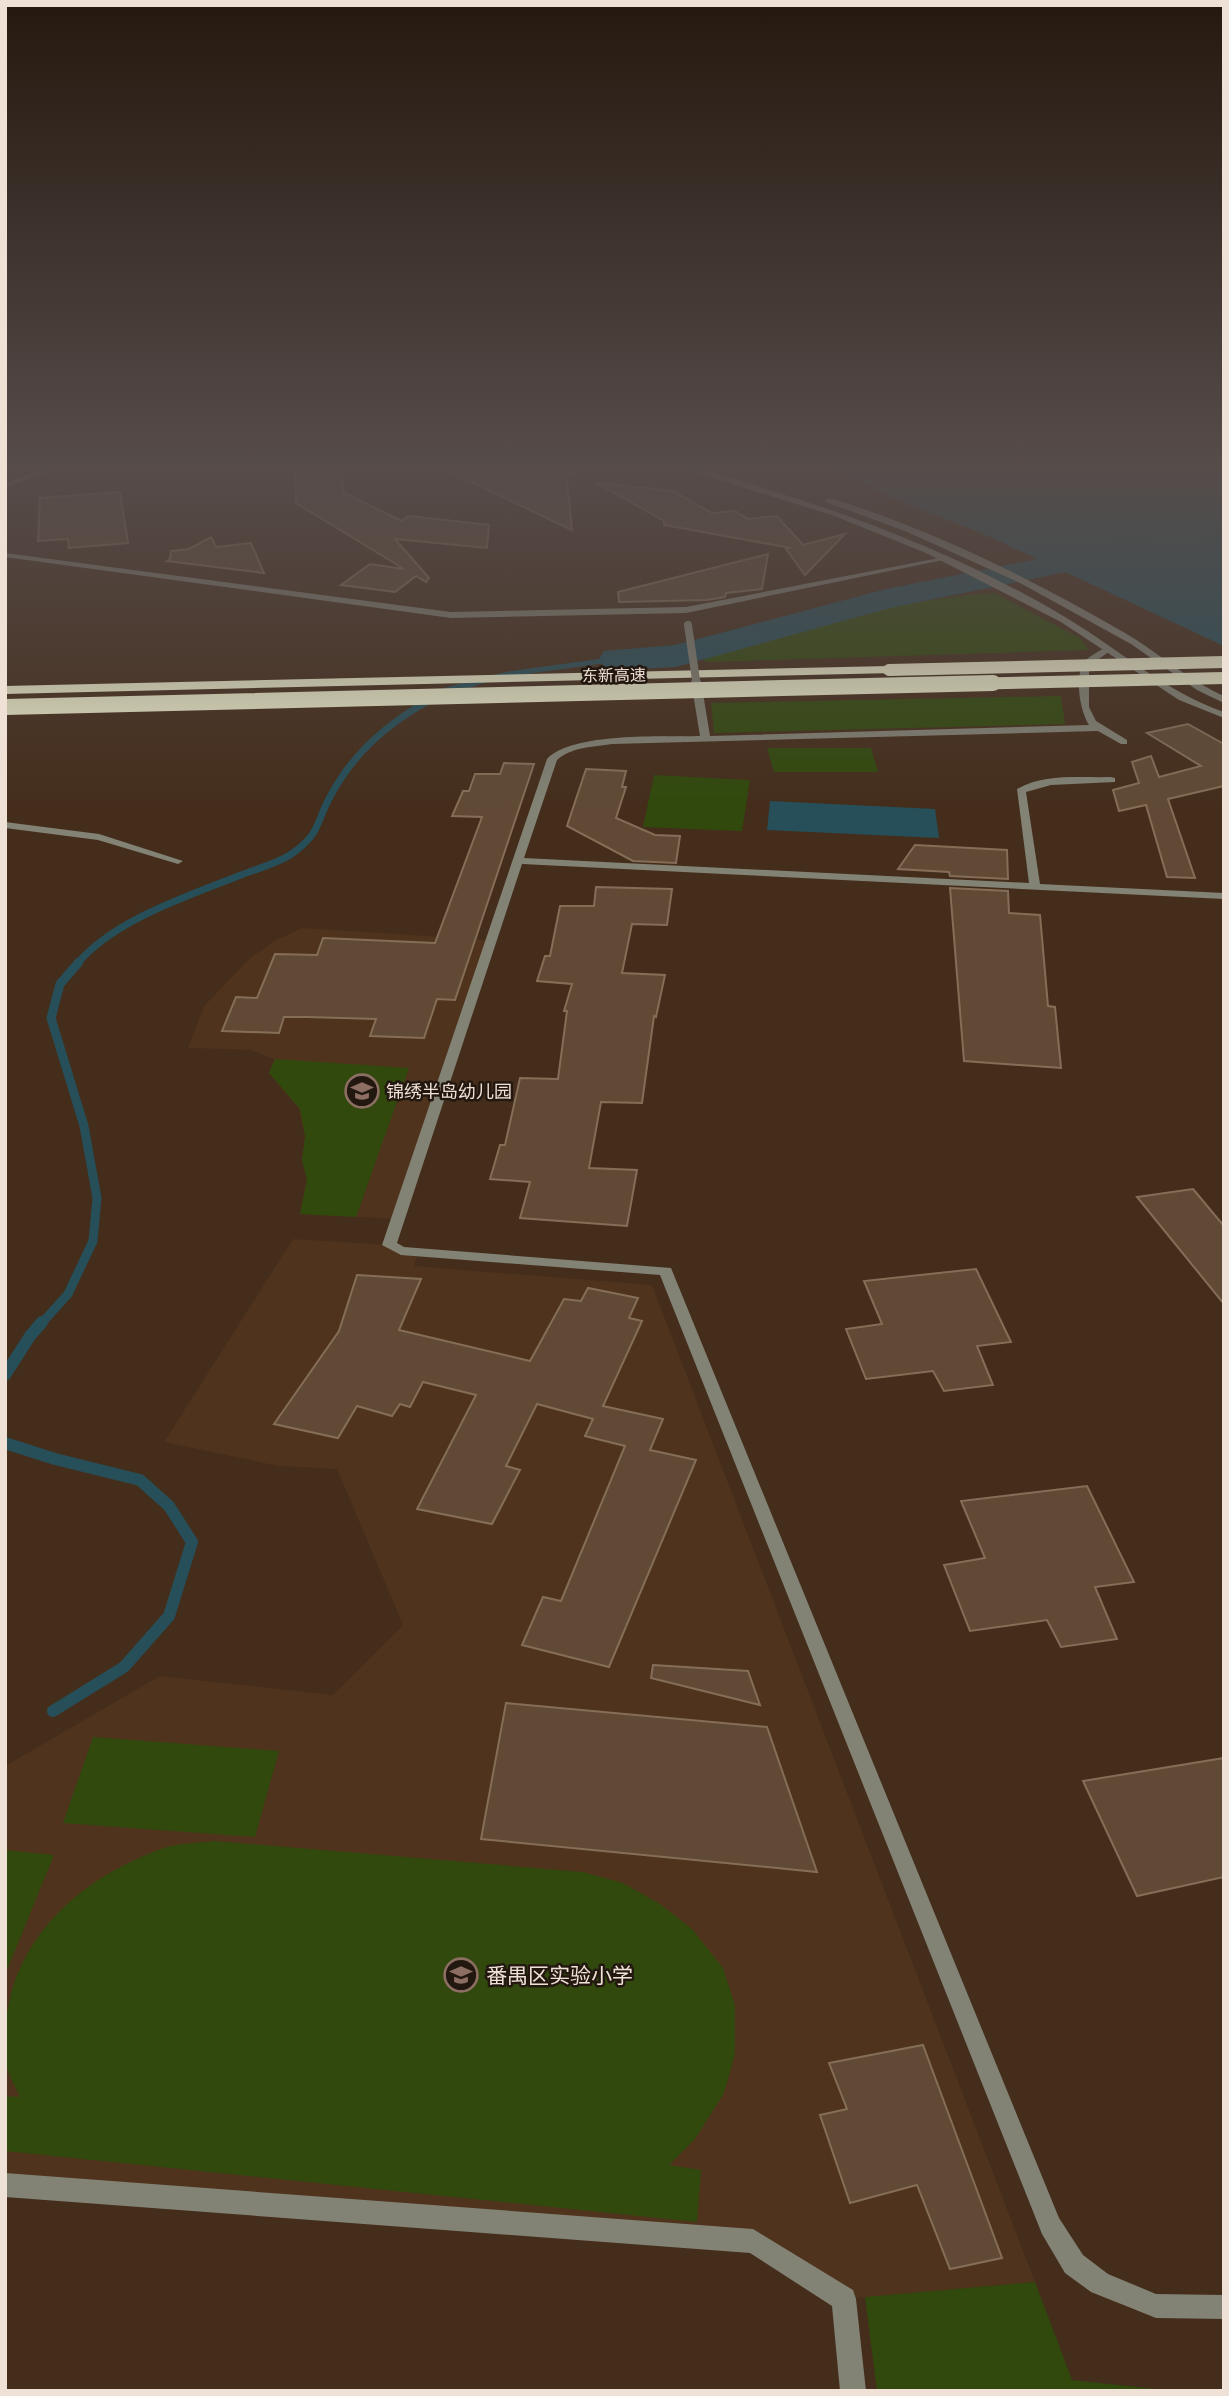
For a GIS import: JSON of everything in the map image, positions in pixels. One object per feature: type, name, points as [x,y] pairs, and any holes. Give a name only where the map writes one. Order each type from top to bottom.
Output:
[{"type":"highway","name":"东新高速","points":[[5,690],[1224,662]]},
{"type":"highway","name":"东新高速","points":[[5,707],[1224,678]]},
{"type":"street","points":[[204,582],[451,615],[686,610],[829,582]]},
{"type":"street","points":[[993,582],[1109,649],[1186,700],[1224,715]]},
{"type":"street","points":[[1021,582],[1134,642],[1224,700]]},
{"type":"street","points":[[686,610],[705,737]]},
{"type":"street","points":[[1109,649],[1089,662],[1085,672],[1084,707],[1091,723],[1124,742]]},
{"type":"street","points":[[1098,728],[705,737],[612,741],[561,751],[552,759],[389,1245],[401,1251],[666,1271],[1050,2226],[1074,2264],[1100,2283],[1156,2306],[1224,2307]]},
{"type":"street","points":[[1035,887],[1021,790],[1058,782],[1111,780]]},
{"type":"street","points":[[5,825],[99,837],[178,861]]},
{"type":"street","points":[[517,861],[1224,896]]},
{"type":"street","points":[[5,2185],[753,2241],[844,2299],[853,2391]]},
{"type":"shaded area","name":"锦绣半岛幼儿园","points":[[302,928],[491,940],[397,1219],[300,1214],[307,1179],[302,1161],[305,1136],[299,1109],[269,1073],[274,1059],[251,1050],[188,1048],[204,1006],[250,958],[276,940]]},
{"type":"shaded area","name":"番禺区实验小学","points":[[293,1239],[389,1245],[418,1253],[414,1266],[652,1285],[1035,2282],[844,2299],[753,2241],[5,2185],[5,1766],[160,1676],[333,1695],[403,1625],[337,1469],[278,1466],[164,1442]]},
{"type":"green space","points":[[994,593],[1080,638],[1089,650],[705,662],[703,658],[883,609],[957,596]]},
{"type":"green space","points":[[1061,696],[1065,724],[714,733],[711,703]]},
{"type":"green space","points":[[767,748],[871,748],[878,772],[774,772]]},
{"type":"green space","points":[[654,775],[750,780],[742,831],[643,827]]},
{"type":"green space","points":[[275,1059],[409,1068],[356,1217],[300,1214],[307,1179],[302,1161],[305,1136],[300,1109],[269,1073]]},
{"type":"green space","points":[[93,1737],[279,1751],[255,1837],[63,1823]]},
{"type":"green space","points":[[214,1841],[583,1872],[623,1883],[660,1904],[692,1929],[723,1968],[735,2005],[735,2054],[724,2093],[695,2139],[669,2165],[701,2170],[697,2222],[5,2151],[5,2096],[20,2097],[6,2063],[6,2020],[11,1994],[34,1943],[50,1921],[70,1902],[115,1870],[167,1847]]},
{"type":"green space","points":[[5,1850],[54,1855],[5,1975]]},
{"type":"green space","points":[[1035,2282],[1072,2380],[1174,2391],[877,2391],[865,2297]]},
{"type":"water","points":[[1086,582],[1224,582],[1224,646]]},
{"type":"water","points":[[770,801],[935,809],[939,838],[767,830]]},
{"type":"building","points":[[345,582],[408,582],[395,592],[341,585]]},
{"type":"building","points":[[658,582],[763,582],[762,589],[726,593],[725,597],[707,600],[619,602],[618,592]]},
{"type":"building","points":[[1188,724],[1224,744],[1224,786],[1168,799],[1195,878],[1167,877],[1146,805],[1119,811],[1113,790],[1139,783],[1132,762],[1151,756],[1159,777],[1201,766],[1147,733]]},
{"type":"building","points":[[504,763],[534,764],[455,1000],[437,999],[424,1038],[370,1036],[376,1019],[284,1017],[279,1033],[222,1031],[236,997],[257,998],[275,954],[317,955],[323,938],[435,943],[482,817],[452,816],[463,791],[469,791],[475,774],[500,774]]},
{"type":"building","points":[[586,769],[626,771],[622,787],[626,787],[616,818],[655,835],[680,836],[676,863],[633,861],[567,826]]},
{"type":"building","points":[[915,845],[1007,850],[1008,879],[950,876],[949,872],[898,869]]},
{"type":"building","points":[[596,887],[672,889],[667,925],[632,924],[622,973],[665,975],[656,1017],[654,1016],[642,1103],[601,1102],[589,1168],[637,1170],[627,1226],[520,1218],[530,1182],[490,1179],[500,1145],[505,1145],[520,1078],[558,1079],[567,1011],[564,1011],[572,984],[537,981],[545,956],[550,956],[560,906],[594,906]]},
{"type":"building","points":[[950,888],[1008,891],[1009,913],[1040,915],[1048,1006],[1055,1007],[1061,1068],[964,1061]]},
{"type":"building","points":[[1193,1189],[1224,1226],[1224,1304],[1137,1197]]},
{"type":"building","points":[[976,1269],[1011,1342],[977,1346],[993,1385],[944,1391],[933,1371],[866,1379],[846,1329],[882,1324],[864,1281]]},
{"type":"building","points":[[357,1275],[421,1279],[399,1330],[530,1361],[564,1299],[581,1301],[588,1288],[638,1298],[629,1318],[642,1321],[603,1406],[663,1419],[650,1450],[696,1460],[609,1667],[522,1645],[543,1597],[561,1601],[625,1446],[585,1436],[593,1419],[537,1404],[506,1466],[520,1470],[492,1524],[417,1509],[476,1395],[423,1382],[410,1407],[400,1404],[392,1416],[357,1406],[338,1438],[274,1424],[339,1331]]},
{"type":"building","points":[[1087,1486],[1134,1582],[1095,1587],[1117,1639],[1061,1647],[1047,1620],[970,1631],[944,1565],[985,1558],[961,1501]]},
{"type":"building","points":[[653,1665],[748,1671],[760,1705],[651,1678]]},
{"type":"building","points":[[506,1703],[767,1727],[817,1872],[481,1839]]},
{"type":"building","points":[[1224,1758],[1224,1877],[1137,1896],[1083,1781]]},
{"type":"building","points":[[923,2045],[1002,2258],[950,2269],[917,2185],[850,2203],[820,2115],[847,2109],[829,2063]]},
{"type":"waterway","points":[[617,659],[676,656],[886,599],[971,582]]},
{"type":"waterway","points":[[468,685],[508,674],[617,659]]},
{"type":"waterway","points":[[468,685],[474,683]]},
{"type":"waterway","points":[[443,692],[468,685]]},
{"type":"waterway","points":[[77,964],[92,948],[131,922],[290,855],[313,834],[340,780],[361,752],[400,718],[430,700]]},
{"type":"waterway","points":[[41,1324],[68,1294],[93,1241],[97,1198],[84,1126],[51,1018],[60,984],[79,962]]},
{"type":"waterway","points":[[5,1375],[42,1322]]},
{"type":"waterway","points":[[5,1443],[55,1459],[140,1480],[169,1506],[192,1542],[169,1616],[124,1667],[53,1711]]},
{"type":"place","name":"锦绣半岛幼儿园","points":[[362,1091]]},
{"type":"place","name":"番禺区实验小学","points":[[461,1975]]}]
